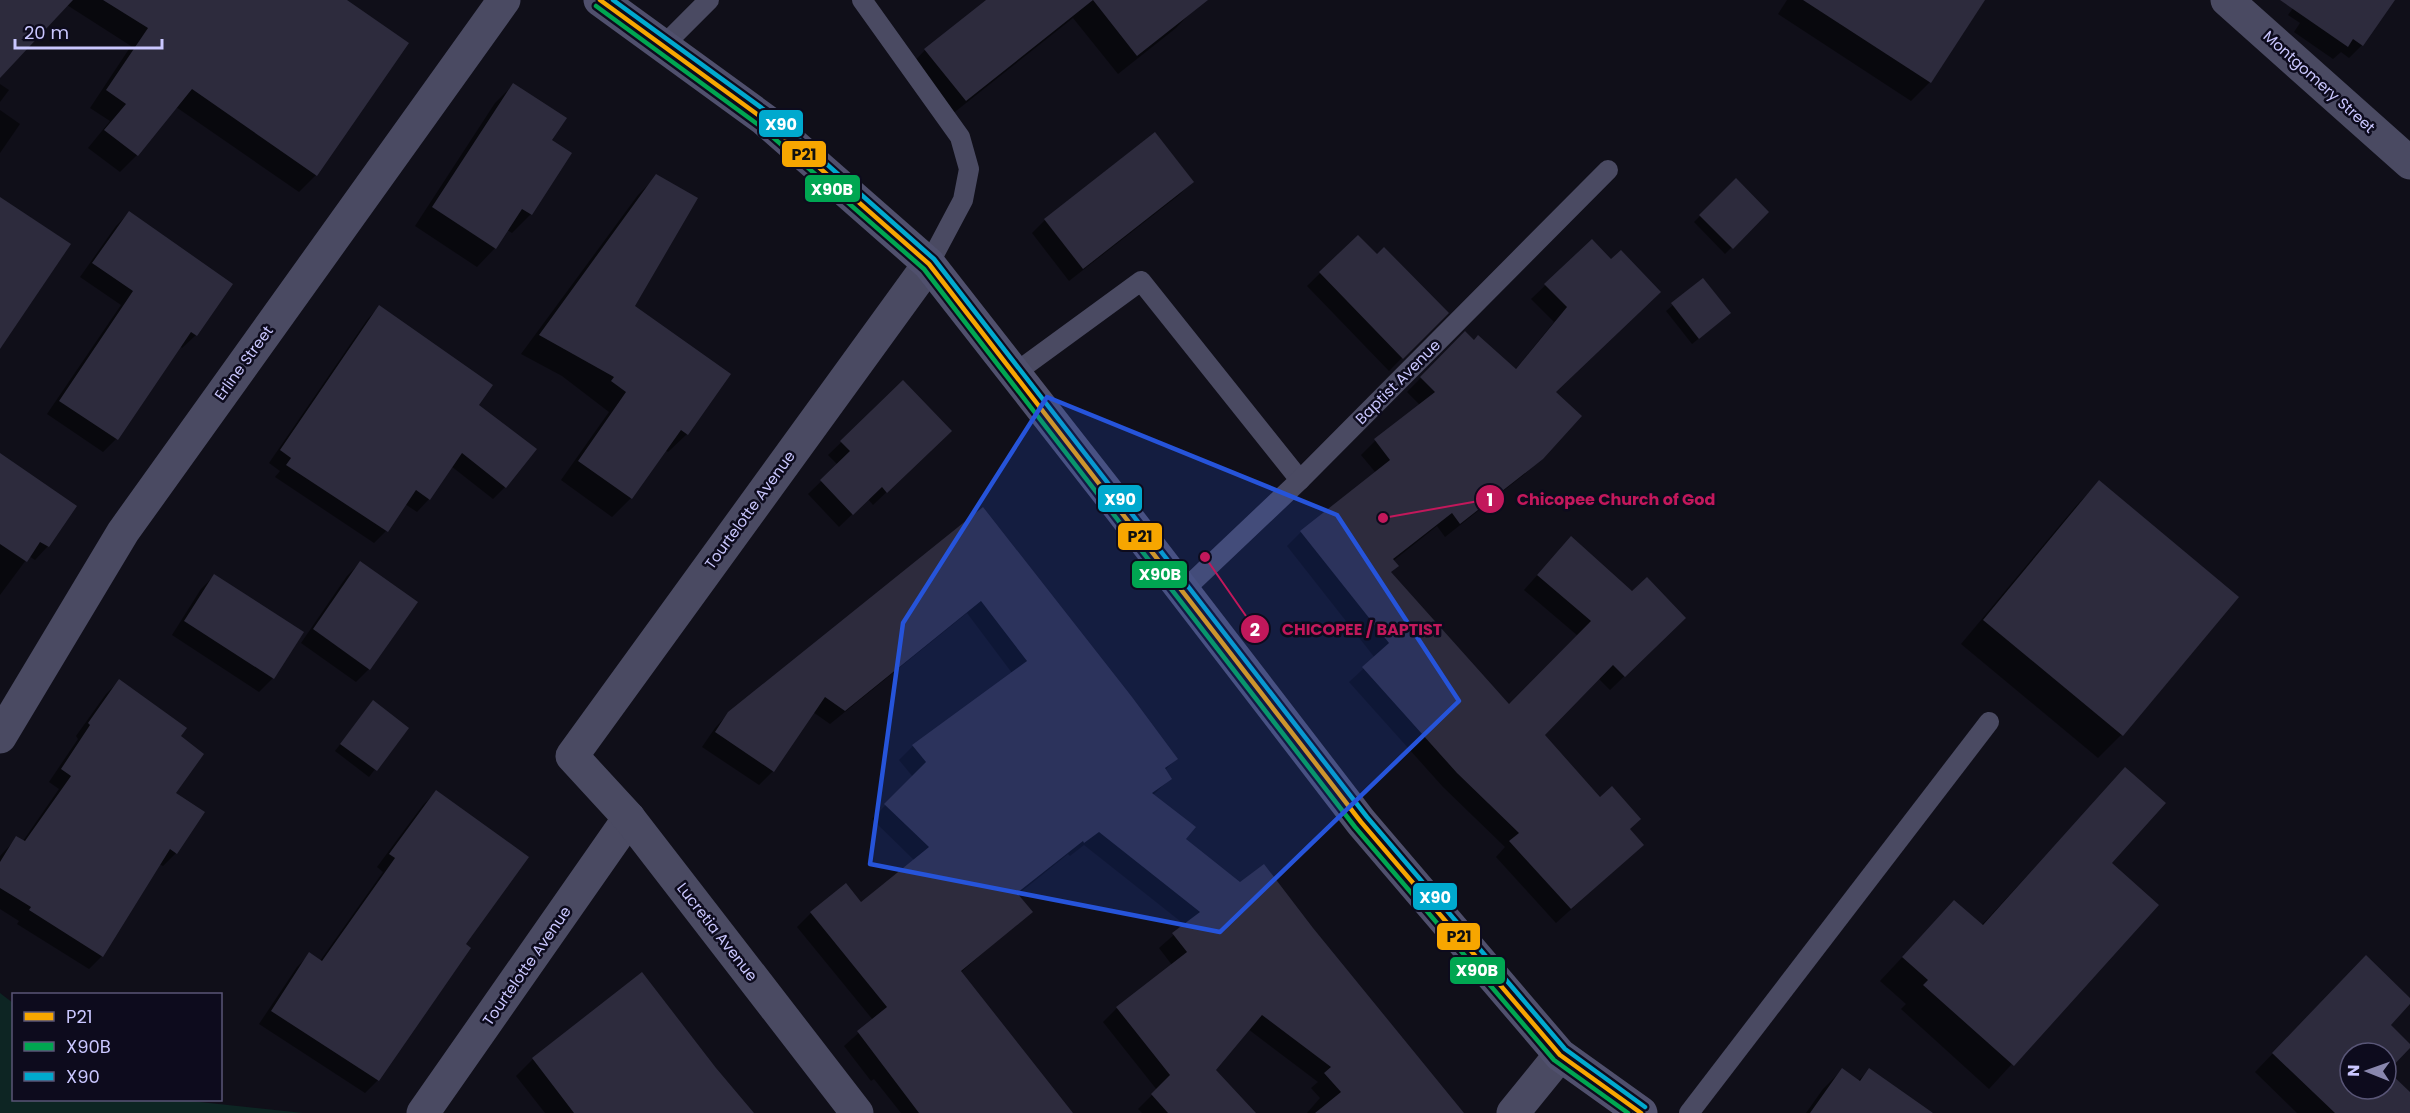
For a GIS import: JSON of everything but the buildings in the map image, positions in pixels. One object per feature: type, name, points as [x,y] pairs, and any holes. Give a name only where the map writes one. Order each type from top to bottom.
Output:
[{"type":"main road","points":[[600,0],[765,120],[929,264],[1184,590],[1361,822],[1560,1055],[1641,1113]]},
{"type":"street","name":"Erline Street","points":[[0,737],[123,532],[504,0]]},
{"type":"street","name":"Montgomery Street","points":[[2227,0],[2410,163]]},
{"type":"street","name":"Tourtelotte Avenue","points":[[572,756],[929,264]]},
{"type":"street","name":"Lucretia Avenue","points":[[572,756],[629,818],[856,1113]]},
{"type":"street","name":"Tourtelotte Avenue","points":[[423,1113],[629,818]]},
{"type":"street","points":[[1513,1113],[1560,1055]]},
{"type":"lane","points":[[663,46],[709,0]]},
{"type":"lane","points":[[862,0],[960,137],[969,169],[963,200],[929,264]]},
{"type":"lane","name":"Baptist Avenue","points":[[1184,590],[1300,480],[1608,170]]},
{"type":"lane","points":[[1014,373],[1141,280],[1300,480]]},
{"type":"lane","points":[[1689,1113],[1989,722]]},
{"type":"highlighted area","points":[[1047,397],[1337,515],[1459,701],[1220,932],[870,864],[903,623]]},
{"type":"green space","points":[[0,993],[12,1002],[12,1101],[190,1101],[303,1113],[0,1113]]},
{"type":"transit line","name":"P21","points":[[600,0],[765,120],[929,264],[1361,822],[1560,1055],[1641,1113]]},
{"type":"transit line","name":"X90","points":[[613,0],[770,114],[934,259],[1367,817],[1565,1049],[1645,1107]]},
{"type":"transit line","name":"X90B","points":[[596,6],[760,126],[924,269],[1355,827],[1554,1060],[1628,1113]]},
{"type":"place","name":"Chicopee Church of God","points":[[1383,518]]},
{"type":"place","name":"CHICOPEE / BAPTIST","points":[[1205,557]]}]
